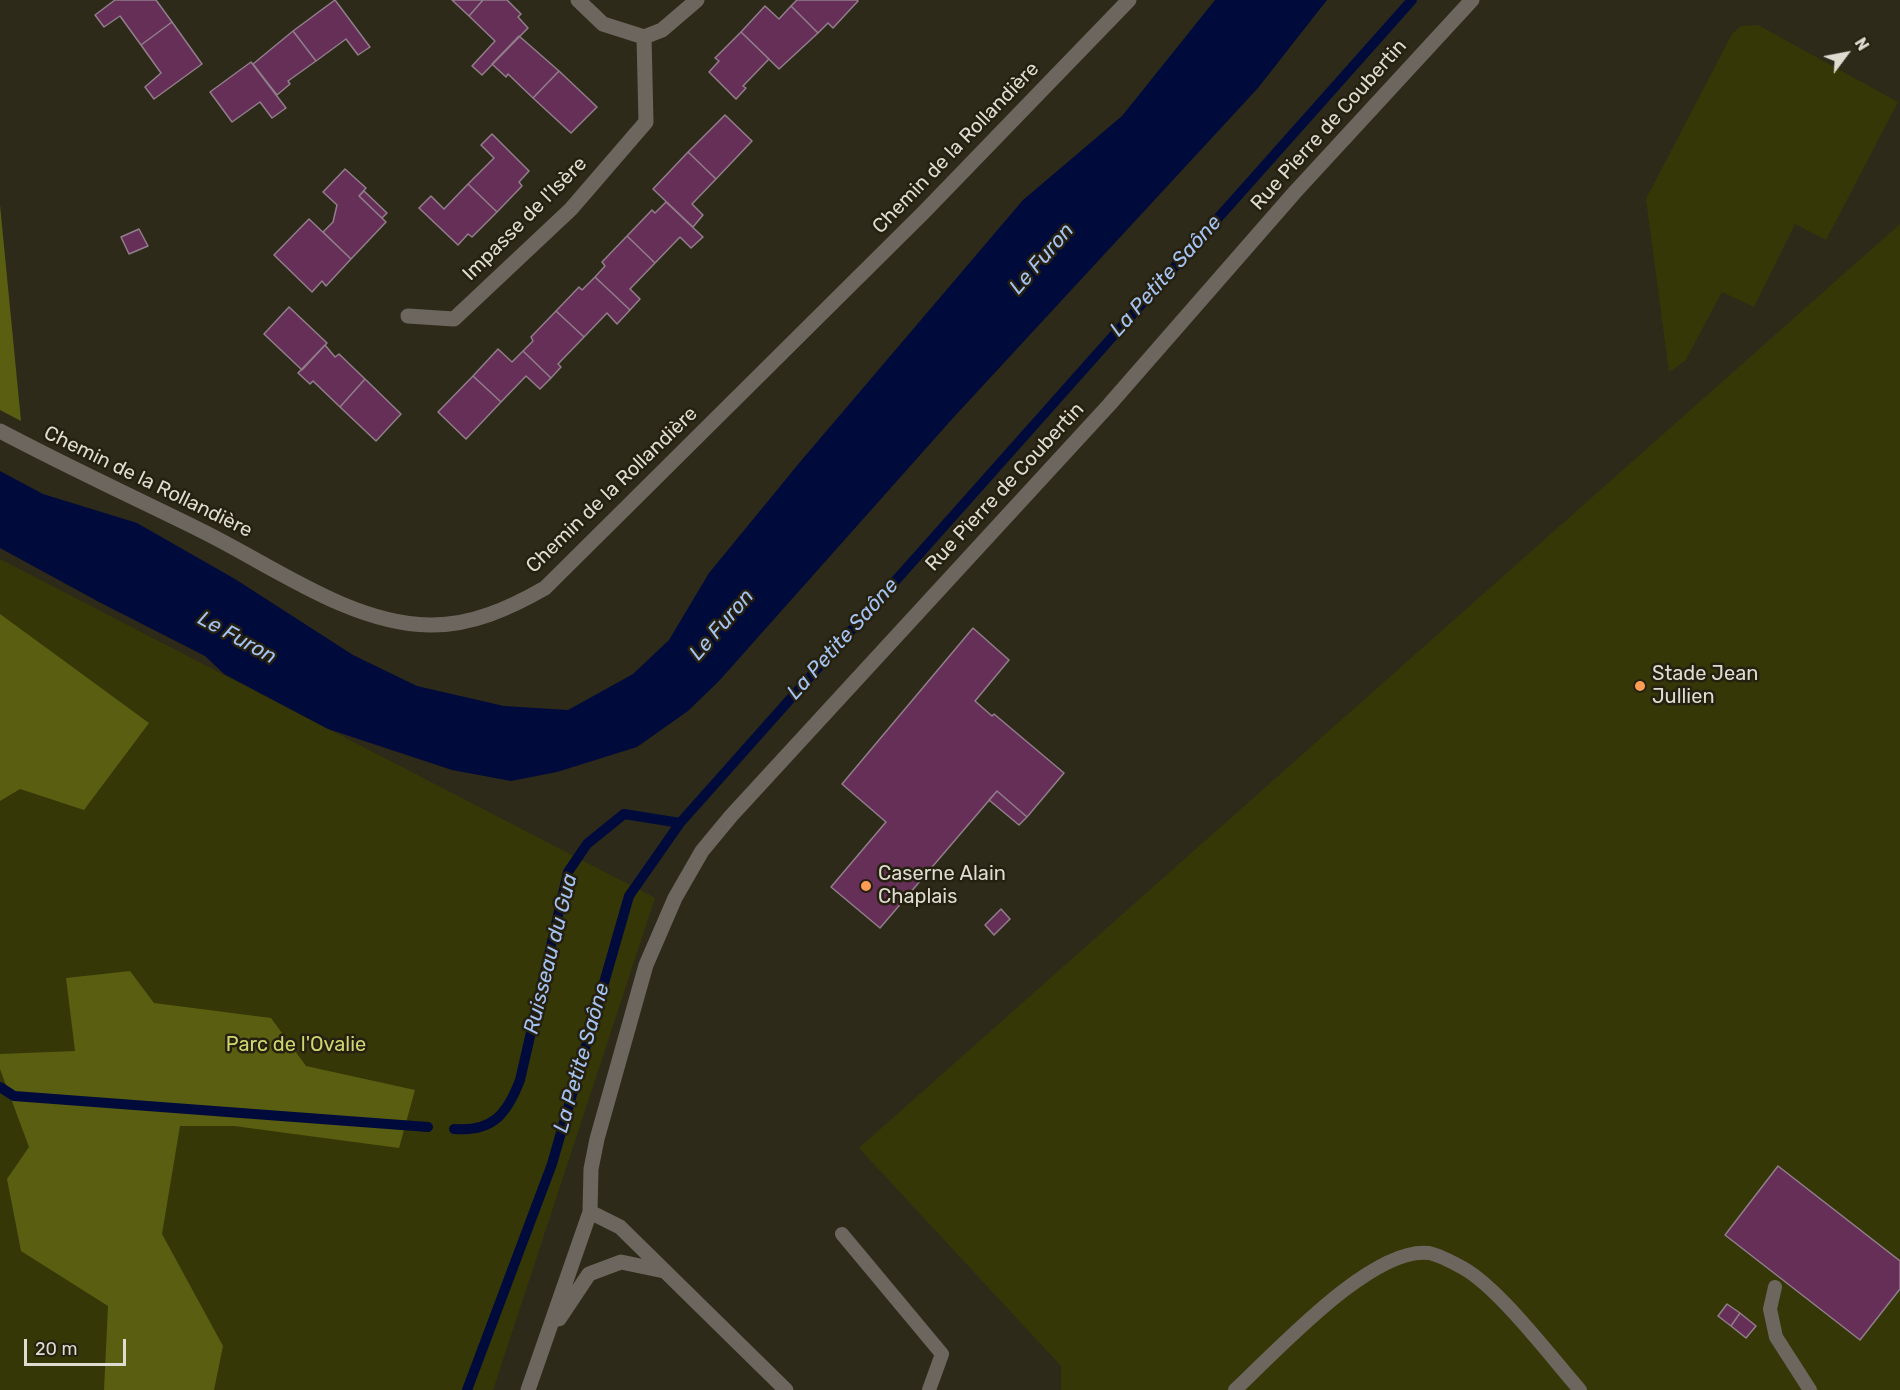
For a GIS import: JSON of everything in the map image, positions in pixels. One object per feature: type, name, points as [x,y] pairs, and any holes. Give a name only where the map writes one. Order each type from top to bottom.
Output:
[{"type":"street","points":[[578,0],[603,24],[644,37],[662,30],[697,0]]},
{"type":"street","name":"Chemin de la Rollandière","points":[[0,431],[70,468],[201,530],[333,599],[368,614],[430,626],[466,621],[509,609],[545,588],[924,212],[1129,0]]},
{"type":"street","name":"Rue Pierre de Coubertin","points":[[528,1390],[590,1212],[591,1169],[597,1138],[646,965],[675,898],[702,851],[731,816],[1109,405],[1295,192],[1472,0]]},
{"type":"street","name":"Impasse de l'Isère","points":[[408,316],[454,319],[571,209],[646,122],[644,37]]},
{"type":"street","points":[[590,1212],[620,1227],[786,1390]]},
{"type":"street","name":"Rue Pierre de Coubertin","points":[[548,1335],[589,1274],[621,1262],[664,1271]]},
{"type":"lane","points":[[842,1234],[942,1354],[928,1390]]},
{"type":"lane","points":[[1235,1390],[1355,1280],[1391,1259],[1429,1253],[1464,1268],[1491,1290],[1580,1390]]},
{"type":"lane","points":[[1775,1287],[1770,1309],[1776,1337],[1810,1390]]},
{"type":"green space","points":[[1758,25],[1898,102],[1826,240],[1795,224],[1754,307],[1722,292],[1685,361],[1669,372],[1646,199],[1732,34],[1741,26]]},
{"type":"green space","name":"Stade Jean Jullien","points":[[1900,224],[1900,1390],[1061,1390],[1061,1366],[859,1148]]},
{"type":"green space","name":"Parc de l'Ovalie","points":[[0,559],[655,898],[493,1390],[0,1390]]},
{"type":"shaded area","points":[[0,205],[21,421],[0,410]]},
{"type":"shaded area","points":[[0,614],[149,723],[84,810],[20,789],[0,801]]},
{"type":"shaded area","points":[[130,971],[154,1003],[271,1018],[306,1066],[415,1090],[399,1148],[234,1126],[180,1126],[162,1234],[223,1346],[214,1390],[104,1390],[108,1306],[21,1251],[7,1179],[29,1147],[0,1069],[0,1054],[75,1051],[66,978]]},
{"type":"water","name":"Le Furon","points":[[1215,0],[1327,0],[1258,88],[953,418],[719,681],[688,711],[637,747],[557,772],[511,781],[452,770],[328,729],[224,674],[205,656],[0,548],[0,471],[43,494],[137,523],[235,579],[353,655],[417,686],[504,706],[568,710],[633,674],[669,640],[709,573],[800,462],[1023,200],[1122,116]]},
{"type":"building","points":[[115,0],[156,0],[172,22],[141,45],[120,16],[104,27],[95,15]]},
{"type":"building","points":[[335,0],[370,47],[358,55],[346,39],[316,61],[293,31]]},
{"type":"building","points":[[452,0],[483,0],[469,16]]},
{"type":"building","points":[[483,0],[507,0],[521,14],[518,17],[528,28],[482,75],[472,66],[495,41],[469,16]]},
{"type":"building","points":[[797,0],[858,1],[833,28],[828,23],[818,33],[791,6]]},
{"type":"building","points":[[765,6],[779,19],[791,6],[818,33],[779,69],[741,32]]},
{"type":"building","points":[[172,22],[202,64],[154,99],[145,87],[161,73],[141,45]]},
{"type":"building","points":[[293,31],[316,61],[288,81],[290,84],[277,95],[253,64]]},
{"type":"building","points":[[741,32],[769,59],[743,86],[746,88],[736,99],[709,72],[719,61],[715,58]]},
{"type":"building","points":[[519,36],[559,71],[533,98],[508,74],[506,77],[492,64]]},
{"type":"building","points":[[251,62],[286,108],[272,118],[260,102],[232,122],[210,92]]},
{"type":"building","points":[[559,71],[597,107],[571,133],[533,98]]},
{"type":"building","points":[[725,115],[752,141],[716,179],[688,152]]},
{"type":"building","points":[[492,134],[529,171],[519,182],[522,186],[497,212],[468,184],[494,158],[481,145]]},
{"type":"building","points":[[688,152],[716,179],[692,204],[703,215],[693,227],[653,189]]},
{"type":"building","points":[[345,169],[366,188],[359,196],[386,222],[351,259],[323,232],[333,222],[337,205],[323,192]]},
{"type":"building","points":[[468,184],[497,212],[472,237],[468,234],[458,245],[419,208],[431,196],[444,209]]},
{"type":"building","points":[[364,191],[387,213],[382,218],[359,196]]},
{"type":"building","points":[[666,202],[703,237],[691,248],[680,237],[655,263],[627,236],[652,210],[655,213]]},
{"type":"building","points":[[309,219],[351,259],[326,286],[322,281],[312,292],[274,255]]},
{"type":"building","points":[[139,229],[148,246],[129,254],[121,237]]},
{"type":"building","points":[[627,236],[655,263],[630,289],[640,299],[630,310],[595,277],[605,266],[602,262]]},
{"type":"building","points":[[595,277],[630,310],[617,324],[607,313],[584,337],[556,311],[579,287],[582,290]]},
{"type":"building","points":[[289,307],[327,343],[302,370],[264,334]]},
{"type":"building","points":[[556,311],[584,337],[558,364],[561,367],[551,378],[523,351],[533,341],[531,337]]},
{"type":"building","points":[[325,345],[335,357],[339,354],[365,379],[340,407],[313,381],[310,384],[298,373]]},
{"type":"building","points":[[498,349],[512,362],[523,351],[551,378],[540,389],[526,376],[501,402],[473,376]]},
{"type":"building","points":[[473,376],[501,402],[466,439],[438,412]]},
{"type":"building","points":[[365,379],[401,414],[376,441],[340,407]]},
{"type":"building","points":[[973,628],[1009,660],[975,701],[992,716],[994,714],[1064,773],[1027,817],[997,791],[880,928],[831,887],[886,822],[842,784]]},
{"type":"building","points":[[997,791],[1027,817],[1019,825],[989,800]]},
{"type":"building","points":[[1001,909],[1010,919],[994,935],[985,925]]},
{"type":"building","points":[[1778,1166],[1900,1261],[1900,1289],[1860,1340],[1725,1235]]},
{"type":"building","points":[[1727,1304],[1740,1313],[1731,1326],[1718,1316]]},
{"type":"building","points":[[1740,1313],[1756,1326],[1746,1338],[1731,1326]]},
{"type":"waterway","name":"La Petite Saône","points":[[467,1390],[552,1164],[629,896],[680,823],[1412,0]]},
{"type":"waterway","name":"Ruisseau du Gua","points":[[454,1129],[468,1129],[489,1124],[504,1111],[515,1092],[520,1080],[568,872],[587,844],[624,814],[680,823]]},
{"type":"waterway","name":"Ruisseau du Gua","points":[[0,1087],[14,1096],[428,1127]]},
{"type":"place","name":"Stade Jean Jullien","points":[[1640,686]]},
{"type":"place","name":"Caserne Alain Chaplais","points":[[866,886]]}]
